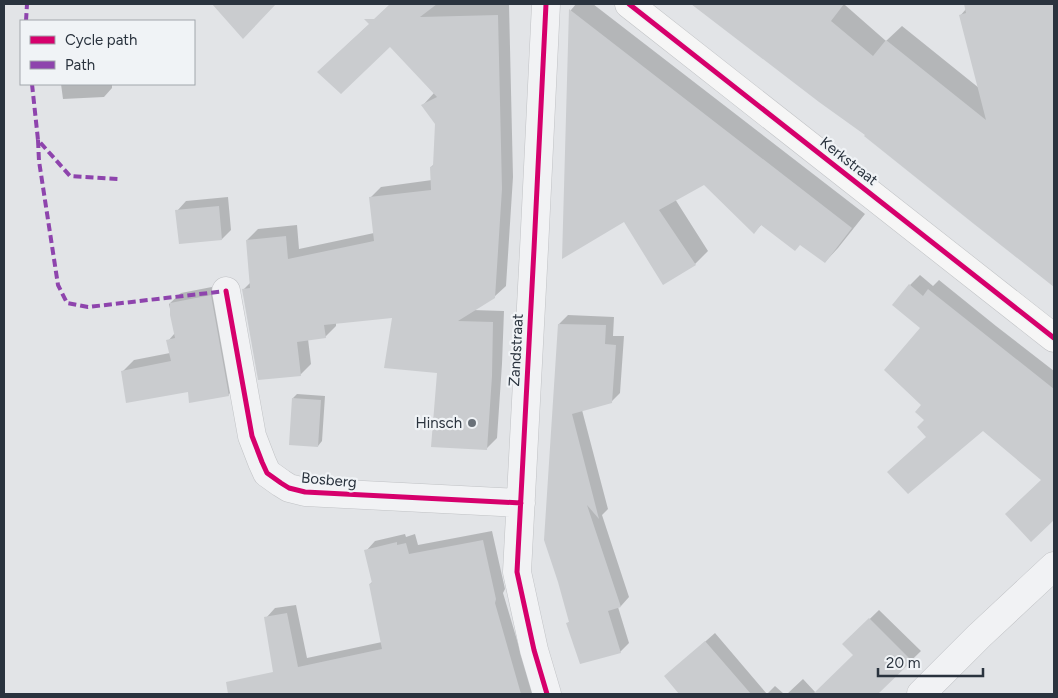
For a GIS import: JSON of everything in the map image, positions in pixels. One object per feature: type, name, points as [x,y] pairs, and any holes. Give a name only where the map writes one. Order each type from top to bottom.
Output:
[{"type":"main road","name":"Kerkstraat","points":[[629,4],[1054,338]]},
{"type":"street","name":"Zandstraat","points":[[546,4],[517,572],[546,694]]},
{"type":"street","name":"Bosberg","points":[[226,291],[252,436],[267,473],[280,483],[289,488],[305,492],[521,503]]},
{"type":"street","points":[[921,694],[1054,566]]},
{"type":"building","points":[[212,4],[276,4],[243,39]]},
{"type":"building","points":[[390,4],[437,4],[420,17],[498,15],[502,189],[495,298],[458,321],[493,322],[492,376],[487,450],[431,447],[437,373],[384,368],[392,318],[324,325],[326,338],[297,342],[301,376],[258,380],[242,289],[250,288],[246,240],[286,236],[288,259],[374,241],[369,197],[431,190],[430,167],[433,166],[435,124],[421,105],[437,97],[390,47],[341,94],[317,72],[369,24],[364,19],[374,19]]},
{"type":"building","points":[[691,4],[844,4],[831,21],[873,56],[886,40],[986,120],[959,15],[966,13],[964,4],[1054,4],[1054,287],[865,135]]},
{"type":"building","points":[[569,9],[852,228],[825,263],[800,245],[795,251],[761,225],[754,234],[704,185],[659,210],[696,265],[663,285],[624,222],[562,259]]},
{"type":"building","points":[[219,206],[222,240],[179,244],[175,210]]},
{"type":"building","points":[[909,284],[923,296],[928,289],[1054,389],[1054,520],[1031,542],[1005,514],[1041,480],[983,431],[908,494],[887,472],[926,437],[917,427],[924,420],[915,412],[921,405],[884,370],[920,328],[892,305]]},
{"type":"building","points":[[211,295],[229,396],[189,403],[188,392],[126,403],[121,371],[171,361],[166,340],[175,338],[170,315],[170,303]]},
{"type":"building","points":[[558,324],[606,325],[605,344],[616,345],[612,403],[572,414],[599,519],[587,505],[621,607],[608,611],[621,653],[580,664],[566,623],[569,622],[544,540]]},
{"type":"building","points":[[292,398],[321,400],[318,447],[289,445]]},
{"type":"building","points":[[483,540],[496,599],[495,603],[521,694],[228,694],[226,682],[273,672],[264,617],[287,613],[298,667],[382,649],[369,584],[372,583],[364,550],[397,542],[397,545],[406,543],[409,554]]},
{"type":"building","points":[[869,618],[912,661],[878,694],[813,694],[853,655],[842,644]]},
{"type":"building","points":[[705,641],[751,694],[679,694],[664,676]]},
{"type":"marked path","points":[[26,20],[27,4]]},
{"type":"marked path","points":[[32,85],[38,140],[70,176],[118,179]]},
{"type":"marked path","points":[[38,140],[39,161],[58,285],[67,303],[88,307],[226,291]]},
{"type":"cycle path","points":[[546,4],[517,572],[534,650],[547,694]]},
{"type":"cycle path","points":[[629,4],[1054,338]]},
{"type":"cycle path","points":[[226,291],[252,436],[267,473],[289,488],[305,492],[521,503]]},
{"type":"place","name":"Hinsch","points":[[472,423]]}]
